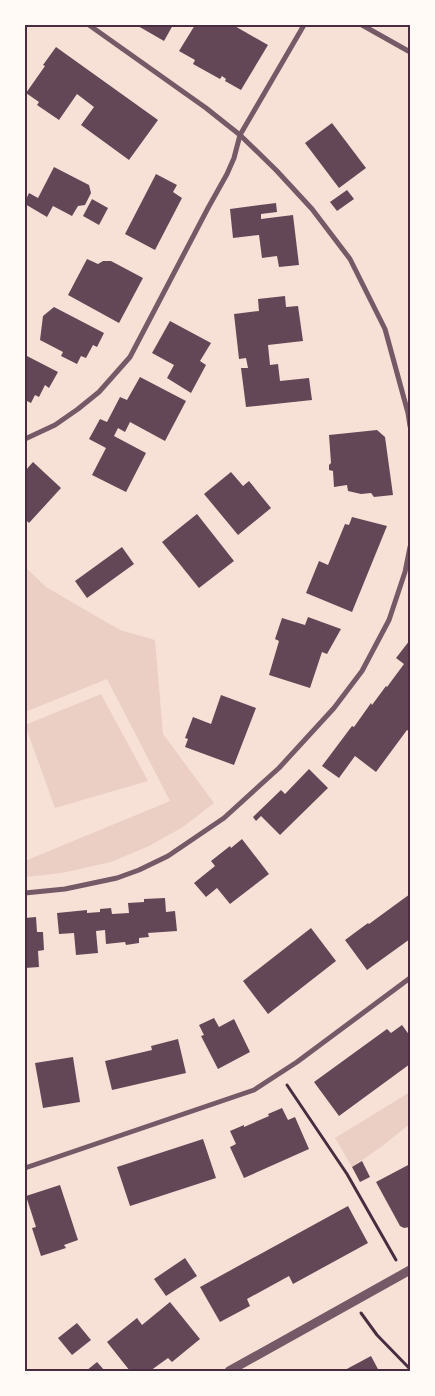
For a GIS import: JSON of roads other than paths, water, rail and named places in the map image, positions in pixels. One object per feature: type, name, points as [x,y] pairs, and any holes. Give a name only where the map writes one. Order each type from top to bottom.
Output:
[{"type":"street","points":[[89,25],[206,108],[240,135],[312,209],[350,259],[385,329],[410,426]]},
{"type":"street","points":[[25,439],[55,425],[78,409],[99,392],[130,357],[227,174],[234,158],[240,135],[304,25]]},
{"type":"street","points":[[362,25],[410,52]]},
{"type":"street","points":[[25,893],[65,889],[117,878],[139,870],[168,856],[224,818],[279,768],[328,715],[362,671],[389,620],[405,572],[410,547]]},
{"type":"street","points":[[25,1168],[254,1090],[280,1074],[410,978]]},
{"type":"street","points":[[229,1371],[407,1272]]}]
